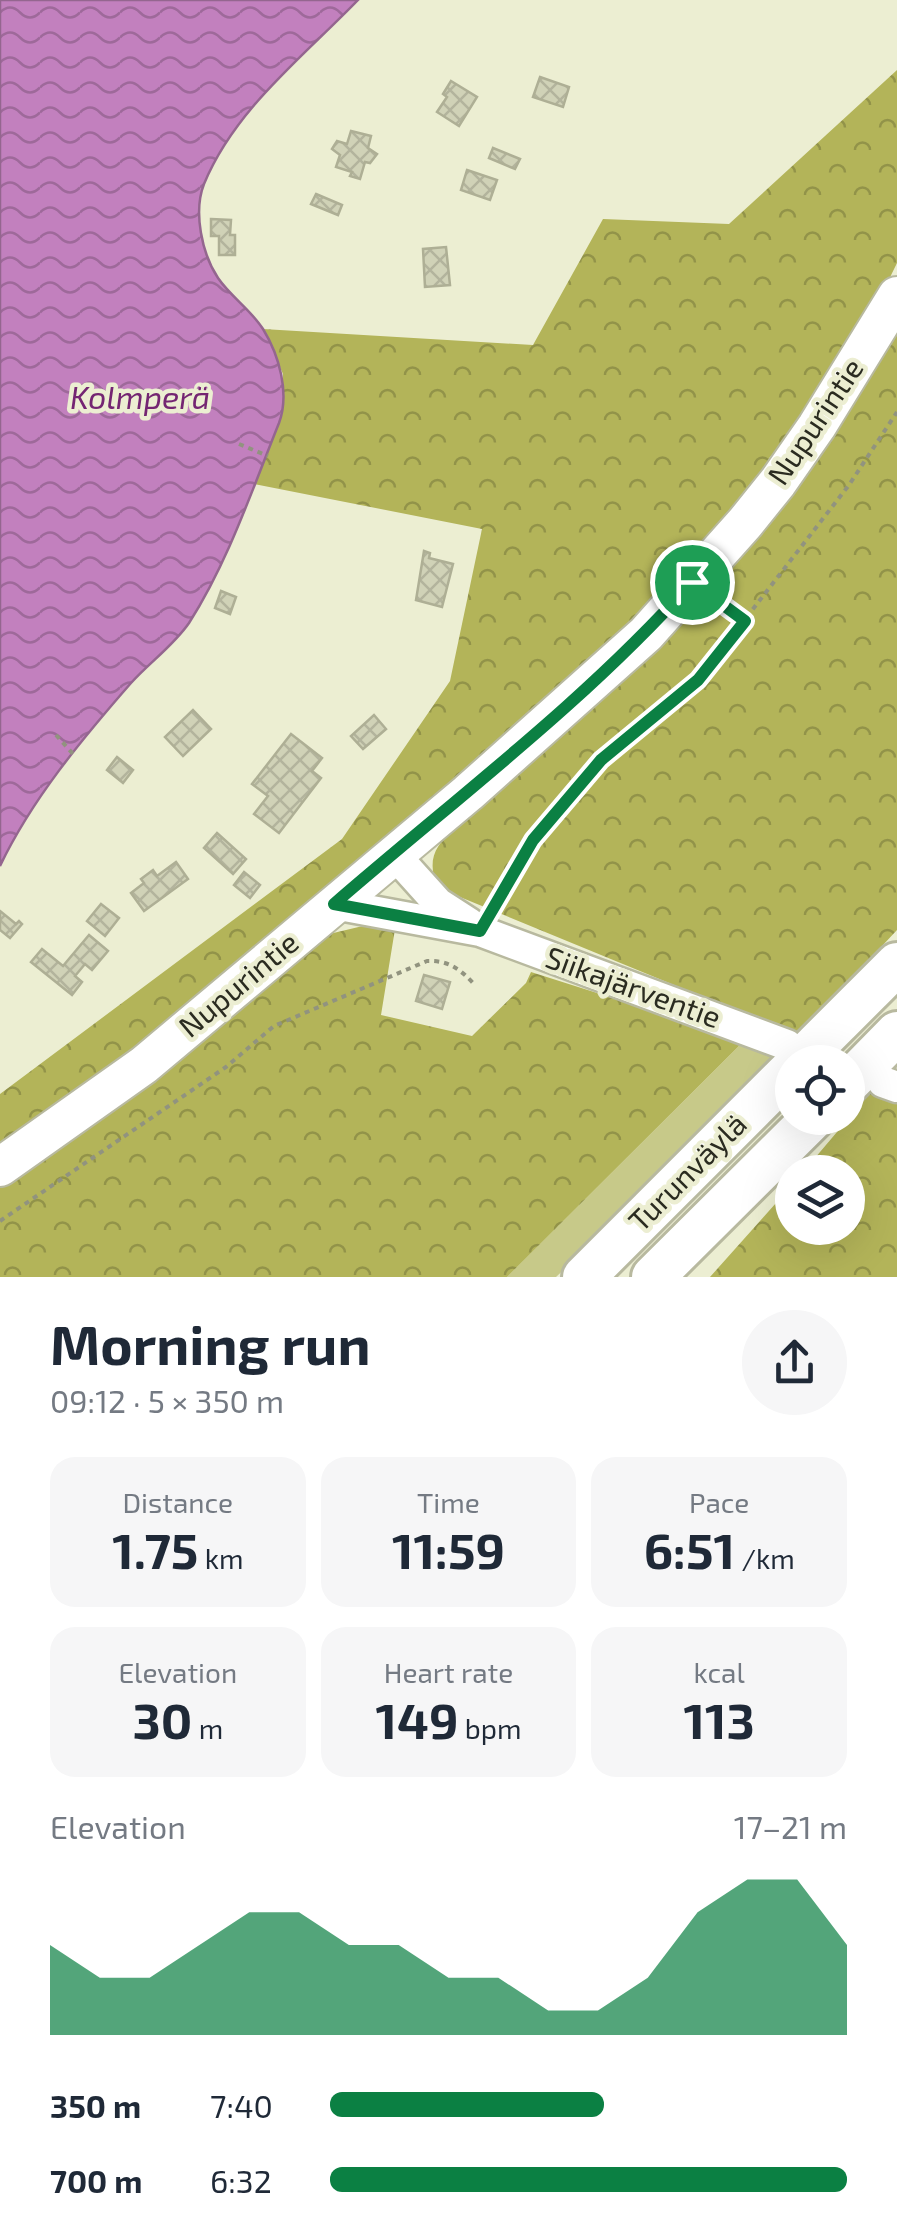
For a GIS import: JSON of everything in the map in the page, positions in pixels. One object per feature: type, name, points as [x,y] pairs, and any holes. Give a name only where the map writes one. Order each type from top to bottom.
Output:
[{"type":"highway","name":"Turunväylä","points":[[808,1045],[897,964]]},
{"type":"highway","points":[[876,1084],[897,1034]]},
{"type":"highway","name":"Turunväylä","points":[[584,1277],[775,1078]]},
{"type":"highway","name":"Turunväylä","points":[[653,1277],[796,1135]]},
{"type":"main road","name":"Nupurintie","points":[[0,1168],[144,1065],[468,792],[646,634],[778,482],[897,296]]},
{"type":"street","points":[[393,853],[438,903],[480,931]]},
{"type":"street","points":[[334,904],[480,931]]},
{"type":"street","name":"Siikajärventie","points":[[480,931],[775,1052]]},
{"type":"path","points":[[480,931],[533,840],[601,760],[698,680],[849,485],[897,412]]},
{"type":"path","points":[[239,444],[268,456]]},
{"type":"path","points":[[692,582],[745,621]]},
{"type":"path","points":[[56,735],[73,754]]},
{"type":"path","points":[[0,1221],[226,1067],[274,1026],[427,961],[444,962],[460,970],[474,984]]},
{"type":"green space","points":[[897,70],[897,263],[814,412],[770,457],[736,517],[663,596],[528,719],[152,1040],[0,1150],[0,1094],[342,839],[450,681],[482,529],[254,484],[281,417],[283,374],[263,329],[533,345],[603,219],[729,224]]},
{"type":"green space","points":[[897,325],[897,930],[798,1036],[438,888],[433,859],[446,837],[489,801],[523,755],[774,513],[851,408]]},
{"type":"green space","points":[[396,923],[381,1015],[472,1036],[526,983],[531,972],[745,1040],[507,1277],[0,1277],[0,1182],[325,935]]},
{"type":"green space","points":[[745,1040],[775,1053],[556,1277],[507,1277]]},
{"type":"green space","points":[[871,1092],[897,1101],[897,1277],[710,1277],[775,1204],[775,1245],[865,1245],[865,1155],[817,1155],[834,1135],[865,1135],[865,1099]]},
{"type":"water","name":"Kolmperä","points":[[0,0],[358,0],[252,108],[217,157],[201,195],[199,220],[212,268],[263,329],[274,350],[283,387],[279,423],[238,525],[189,623],[76,748],[27,817],[0,866]]},
{"type":"building","points":[[540,77],[569,87],[563,107],[533,97]]},
{"type":"building","points":[[451,81],[477,97],[459,126],[437,112]]},
{"type":"building","points":[[351,131],[371,136],[368,148],[377,154],[370,163],[365,162],[360,179],[336,167],[340,155],[332,149],[337,141],[347,144]]},
{"type":"building","points":[[493,148],[520,159],[515,169],[489,158]]},
{"type":"building","points":[[467,170],[497,180],[490,200],[461,190]]},
{"type":"building","points":[[316,194],[342,205],[338,215],[311,204]]},
{"type":"building","points":[[211,219],[231,220],[235,255],[219,255],[219,236],[211,236]]},
{"type":"building","points":[[446,247],[450,285],[425,287],[423,249]]},
{"type":"building","points":[[424,551],[430,553],[429,558],[453,564],[442,607],[416,600]]},
{"type":"building","points":[[221,591],[236,597],[230,614],[215,608]]},
{"type":"building","points":[[193,710],[211,729],[183,756],[165,737]]},
{"type":"building","points":[[374,715],[386,729],[363,749],[351,736]]},
{"type":"building","points":[[291,734],[322,758],[312,771],[321,778],[279,833],[254,814],[268,796],[252,784]]},
{"type":"building","points":[[117,757],[133,770],[123,783],[107,770]]},
{"type":"building","points":[[217,833],[246,859],[233,874],[204,848]]},
{"type":"building","points":[[176,862],[188,879],[144,911],[131,893],[153,870],[157,876]]},
{"type":"building","points":[[244,872],[260,885],[250,898],[234,885]]},
{"type":"building","points":[[101,904],[119,918],[105,936],[87,921]]},
{"type":"building","points":[[0,911],[16,924],[22,924],[10,938],[0,930]]},
{"type":"building","points":[[89,935],[108,951],[92,970],[85,964],[75,976],[82,982],[72,995],[31,962],[42,949],[63,966]]},
{"type":"building","points":[[424,975],[450,982],[442,1009],[416,1001]]},
{"type":"route","points":[[692,582],[745,621],[698,680],[601,760],[533,840],[480,931],[334,904],[646,634],[692,582]]}]
